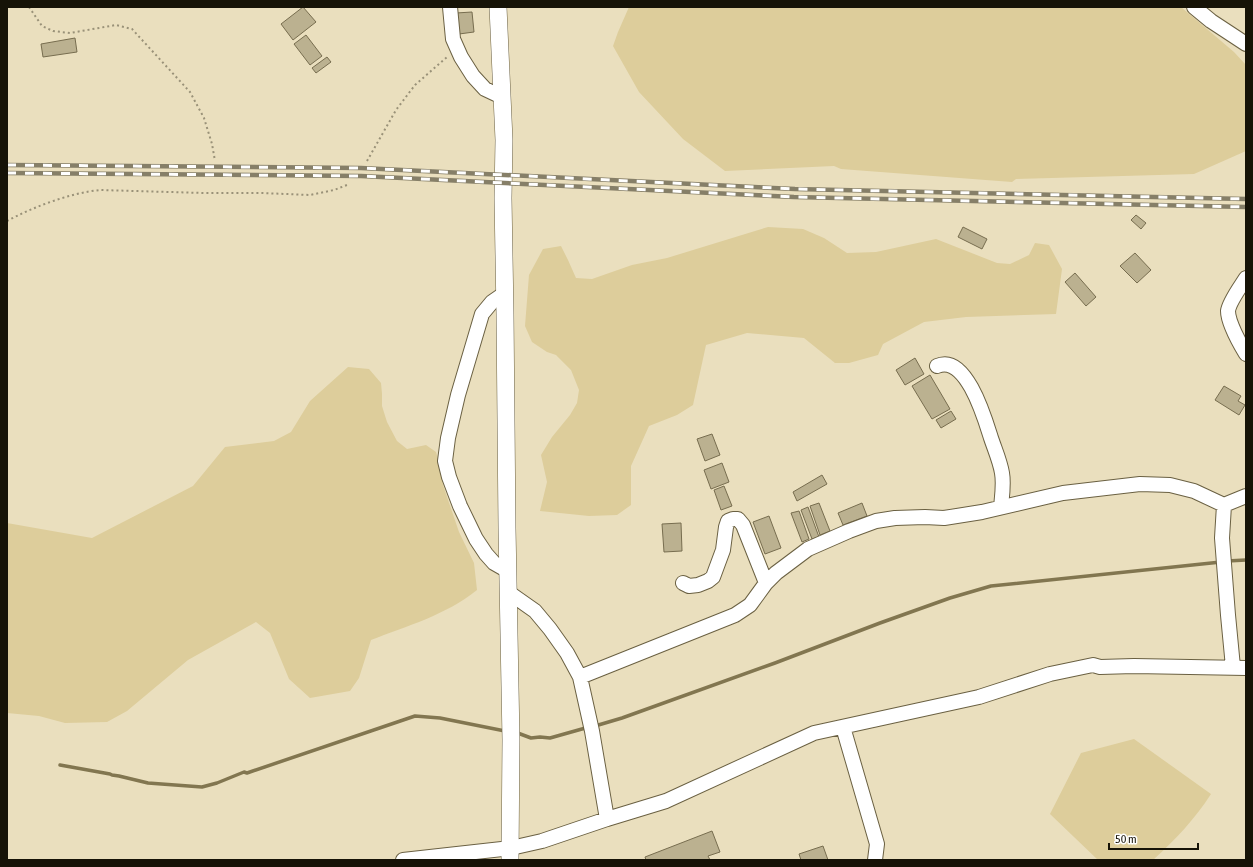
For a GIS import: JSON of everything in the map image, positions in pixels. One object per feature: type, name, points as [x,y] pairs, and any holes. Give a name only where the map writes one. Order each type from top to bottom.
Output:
[{"type":"street","points":[[450,7],[453,39],[461,57],[473,76],[485,89],[502,97]]},
{"type":"street","points":[[498,7],[504,140],[502,198],[505,293],[511,740],[510,854]]},
{"type":"street","points":[[1194,7],[1211,22],[1246,44]]},
{"type":"street","points":[[1246,278],[1228,310],[1240,345],[1246,354]]},
{"type":"street","points":[[505,293],[492,302],[482,314],[458,395],[448,438],[446,461],[460,506],[476,539],[494,563],[508,571]]},
{"type":"street","points":[[937,366],[945,364],[957,370],[964,377],[980,403],[998,455],[1002,472],[1001,507]]},
{"type":"street","points":[[580,677],[734,615],[750,605],[776,572],[808,549],[876,521],[895,518],[944,518],[982,512],[1063,493],[1140,484],[1170,485],[1194,491],[1224,505],[1246,496]]},
{"type":"street","points":[[404,860],[510,854],[542,841],[666,801],[814,733],[979,697],[1050,674],[1093,665],[1100,667],[1240,667],[1228,615],[1222,538],[1224,505]]},
{"type":"street","points":[[683,583],[688,586],[698,585],[713,578],[723,550],[728,521],[738,519],[743,525],[766,583]]},
{"type":"street","points":[[508,592],[535,611],[567,653],[580,677],[592,731],[607,819]]},
{"type":"street","points":[[843,727],[877,844],[875,860]]},
{"type":"path","points":[[29,7],[42,26],[53,31],[70,33],[116,25],[132,30],[190,92],[204,118],[212,144],[215,161]]},
{"type":"path","points":[[367,161],[396,110],[415,86],[457,49]]},
{"type":"path","points":[[7,221],[31,209],[85,191],[111,190],[310,195],[334,190],[347,185]]},
{"type":"shaded area","points":[[629,7],[1181,7],[1234,52],[1246,65],[1246,151],[1194,174],[1016,179],[1012,182],[841,169],[834,166],[725,171],[683,139],[639,92],[613,46]]},
{"type":"shaded area","points":[[768,227],[803,229],[824,238],[847,253],[876,252],[936,239],[997,263],[1010,264],[1029,255],[1035,243],[1049,245],[1062,269],[1056,314],[966,317],[924,322],[883,344],[878,355],[849,363],[835,363],[804,338],[747,333],[706,345],[693,405],[677,415],[649,426],[631,466],[631,505],[617,515],[589,516],[540,511],[547,482],[541,455],[552,437],[570,415],[577,403],[579,390],[571,370],[556,355],[547,352],[532,342],[525,326],[529,275],[543,249],[561,246],[576,278],[592,279],[632,265],[667,258]]},
{"type":"shaded area","points":[[348,367],[369,369],[381,383],[382,406],[387,422],[397,441],[407,449],[426,445],[436,452],[440,465],[443,485],[459,532],[474,563],[477,590],[465,599],[439,613],[371,640],[359,678],[350,691],[310,698],[289,679],[270,633],[256,622],[188,660],[127,711],[107,722],[65,723],[39,716],[7,713],[7,523],[92,538],[193,486],[225,447],[274,441],[291,432],[310,401]]},
{"type":"shaded area","points":[[1134,739],[1211,794],[1184,829],[1153,860],[1098,860],[1050,814],[1081,753]]},
{"type":"building","points":[[303,7],[316,22],[293,40],[281,24]]},
{"type":"building","points":[[472,12],[474,32],[459,34],[456,13]]},
{"type":"building","points":[[306,35],[322,56],[310,65],[294,44]]},
{"type":"building","points":[[75,38],[77,52],[43,57],[41,44]]},
{"type":"building","points":[[327,57],[331,62],[316,73],[312,68]]},
{"type":"building","points":[[1136,215],[1146,223],[1141,229],[1131,220]]},
{"type":"building","points":[[963,227],[987,239],[982,249],[958,237]]},
{"type":"building","points":[[1135,253],[1151,270],[1137,283],[1120,266]]},
{"type":"building","points":[[1075,273],[1096,297],[1086,306],[1065,282]]},
{"type":"building","points":[[915,358],[924,374],[905,385],[896,370]]},
{"type":"building","points":[[930,375],[950,409],[932,419],[912,386]]},
{"type":"building","points":[[1224,386],[1241,396],[1238,401],[1245,405],[1239,415],[1215,400]]},
{"type":"building","points":[[951,411],[956,419],[941,428],[936,420]]},
{"type":"building","points":[[712,434],[720,455],[705,461],[697,439]]},
{"type":"building","points":[[722,463],[729,482],[711,489],[704,470]]},
{"type":"building","points":[[822,475],[827,484],[797,501],[793,492]]},
{"type":"building","points":[[724,486],[732,506],[721,510],[714,490]]},
{"type":"building","points":[[819,503],[830,531],[820,535],[810,506]]},
{"type":"building","points":[[862,503],[867,516],[843,525],[838,513]]},
{"type":"building","points":[[808,507],[819,537],[812,539],[801,510]]},
{"type":"building","points":[[799,511],[809,539],[802,542],[791,513]]},
{"type":"building","points":[[769,516],[781,548],[765,554],[753,522]]},
{"type":"building","points":[[681,523],[682,551],[664,552],[662,524]]},
{"type":"building","points":[[712,831],[720,852],[708,856],[710,860],[646,860],[645,857]]},
{"type":"building","points":[[823,846],[828,860],[801,860],[799,854]]},
{"type":"waterway","points":[[1227,561],[1246,560]]},
{"type":"waterway","points":[[595,726],[622,718],[775,663],[950,598],[991,586],[1221,562]]},
{"type":"waterway","points":[[60,765],[110,774],[148,783],[202,787],[415,716],[440,718],[505,731]]},
{"type":"waterway","points":[[515,732],[531,738],[550,738],[589,727]]},
{"type":"railway","points":[[7,165],[361,168],[795,189],[1246,199]]},
{"type":"railway","points":[[7,173],[361,176],[794,197],[1246,207]]}]
